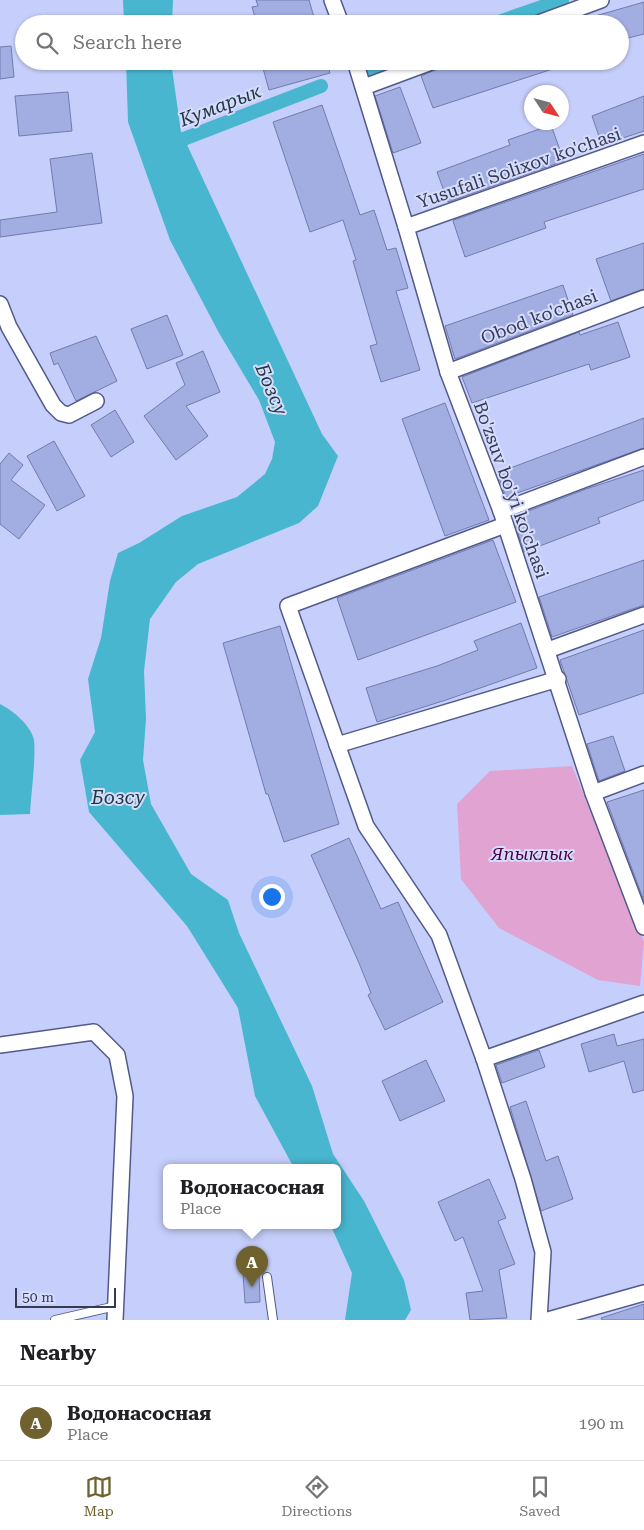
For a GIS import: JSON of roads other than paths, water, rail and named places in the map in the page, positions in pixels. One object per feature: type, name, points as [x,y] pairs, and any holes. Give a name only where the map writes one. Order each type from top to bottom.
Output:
[{"type":"street","points":[[332,0],[338,15]]},
{"type":"street","points":[[560,15],[601,0]]},
{"type":"street","name":"Bo'zsuv bo'yi ko'chasi","points":[[357,70],[448,372],[503,518],[558,679],[593,793],[644,927]]},
{"type":"street","points":[[364,87],[410,70]]},
{"type":"street","name":"Yusufali Solixov ko'chasi","points":[[406,227],[644,143]]},
{"type":"street","name":"Obod ko'chasi","points":[[448,372],[644,298]]},
{"type":"street","points":[[0,304],[9,327],[57,409],[61,413],[69,415],[96,401]]},
{"type":"street","points":[[539,1320],[543,1252],[523,1179],[484,1059],[439,935],[366,826],[288,606],[503,518],[644,457]]},
{"type":"street","points":[[548,650],[644,615]]},
{"type":"street","points":[[337,745],[558,679]]},
{"type":"street","points":[[593,793],[644,774]]},
{"type":"street","points":[[484,1059],[644,1003]]},
{"type":"street","points":[[0,1044],[94,1032],[117,1055],[125,1096],[116,1313]]},
{"type":"street","points":[[548,1320],[644,1293]]},
{"type":"lane","points":[[267,1277],[273,1320]]},
{"type":"lane","points":[[55,1320],[116,1313]]},
{"type":"water","points":[[123,0],[173,0],[172,15],[124,15]]},
{"type":"water","name":"Бозсу","points":[[126,70],[172,70],[181,132],[322,434],[338,456],[318,506],[299,523],[198,564],[176,582],[150,619],[144,671],[146,719],[143,760],[151,804],[191,874],[228,900],[239,933],[312,1086],[333,1154],[340,1164],[292,1164],[255,1096],[238,1008],[187,926],[89,812],[80,760],[95,732],[88,679],[101,638],[110,581],[118,553],[139,543],[182,516],[237,497],[265,474],[272,459],[275,442],[259,400],[219,333],[170,240],[128,122]]},
{"type":"water","points":[[0,704],[15,714],[25,724],[34,740],[30,814],[0,815]]},
{"type":"water","name":"Бозсу","points":[[341,1166],[364,1201],[404,1280],[411,1310],[405,1320],[345,1320],[352,1273],[332,1229],[341,1229]]},
{"type":"waterway","name":"Кумарык","points":[[519,15],[562,0]]},
{"type":"waterway","name":"Кумарык","points":[[168,145],[321,86]]},
{"type":"place","name":"Водонасосная","points":[[252,1287]]},
{"type":"park label","name":"Япыклык","points":[[532,854]]}]
